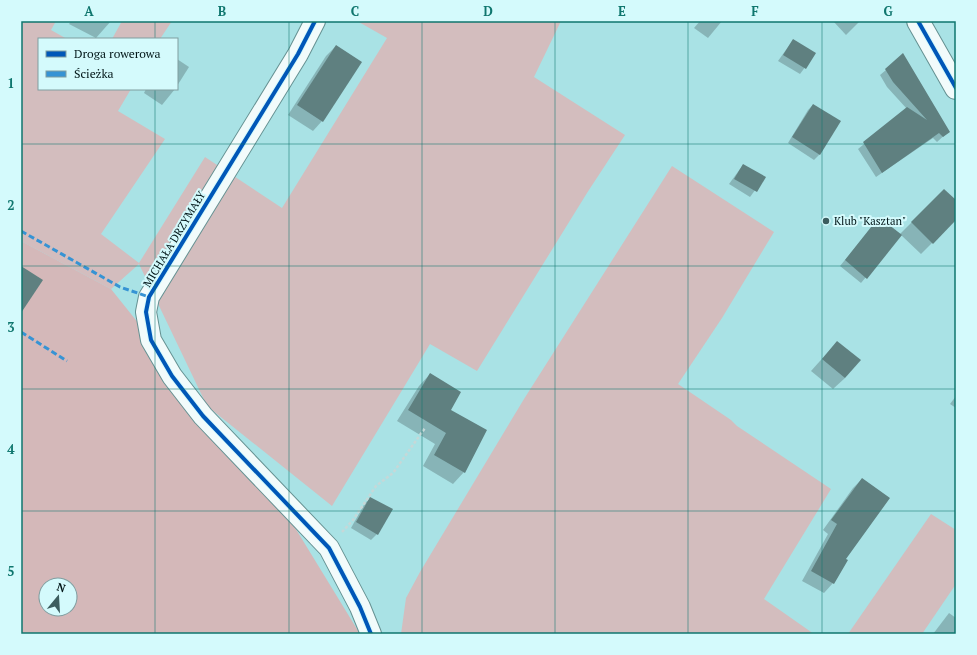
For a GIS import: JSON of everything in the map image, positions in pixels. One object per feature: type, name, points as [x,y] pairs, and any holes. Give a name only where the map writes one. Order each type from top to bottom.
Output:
[{"type":"street","name":"MICHAŁA DRZYMAŁY","points":[[315,21],[298,54],[149,297],[146,312],[151,340],[172,376],[203,416],[329,548],[360,607],[371,634]]},
{"type":"street","points":[[918,21],[956,88]]},
{"type":"path","points":[[329,548],[353,520],[376,486],[393,473],[424,428]]},
{"type":"shaded area","points":[[21,21],[56,21],[51,30],[65,38],[38,38],[38,90],[130,90],[118,111],[165,139],[101,234],[139,263],[205,157],[282,208],[387,38],[357,21],[561,21],[534,77],[625,135],[587,193],[477,371],[430,344],[332,506],[207,406],[139,264],[111,289],[21,241]]},
{"type":"shaded area","points":[[122,21],[172,21],[161,38],[113,38]]},
{"type":"shaded area","points":[[672,166],[774,232],[722,318],[678,384],[731,420],[737,426],[831,489],[764,599],[814,634],[401,634],[406,598],[420,572],[524,399]]},
{"type":"shaded area","points":[[21,241],[111,289],[272,490],[360,634],[21,634]]},
{"type":"shaded area","points":[[931,514],[956,530],[956,584],[922,634],[848,634]]},
{"type":"building","points":[[793,39],[816,53],[806,69],[783,55]]},
{"type":"building","points":[[336,45],[362,62],[323,122],[297,105]]},
{"type":"building","points":[[903,53],[950,132],[943,137],[939,133],[882,173],[863,142],[907,107],[927,120],[893,82],[885,69]]},
{"type":"building","points":[[813,104],[841,121],[820,155],[792,137]]},
{"type":"building","points":[[743,164],[766,177],[757,192],[734,179]]},
{"type":"building","points":[[944,189],[956,200],[956,220],[933,244],[911,222]]},
{"type":"building","points":[[879,217],[902,235],[867,279],[845,260]]},
{"type":"building","points":[[21,266],[43,280],[21,313]]},
{"type":"building","points":[[837,341],[861,360],[845,378],[822,359]]},
{"type":"building","points":[[430,373],[461,392],[451,410],[487,430],[465,473],[434,455],[446,433],[408,410]]},
{"type":"building","points":[[862,478],[890,498],[846,559],[848,560],[834,584],[811,571],[837,524],[831,520]]},
{"type":"building","points":[[370,497],[393,509],[378,535],[356,522]]},
{"type":"marked path","points":[[21,231],[120,287],[149,297]]},
{"type":"marked path","points":[[21,332],[67,361]]},
{"type":"cycle path","points":[[315,21],[298,54],[149,297],[146,312],[151,340],[172,376],[203,416],[329,548],[360,607],[371,634]]},
{"type":"cycle path","points":[[918,21],[956,88]]},
{"type":"place","name":"Klub \"Kasztan\"","points":[[826,221]]}]
